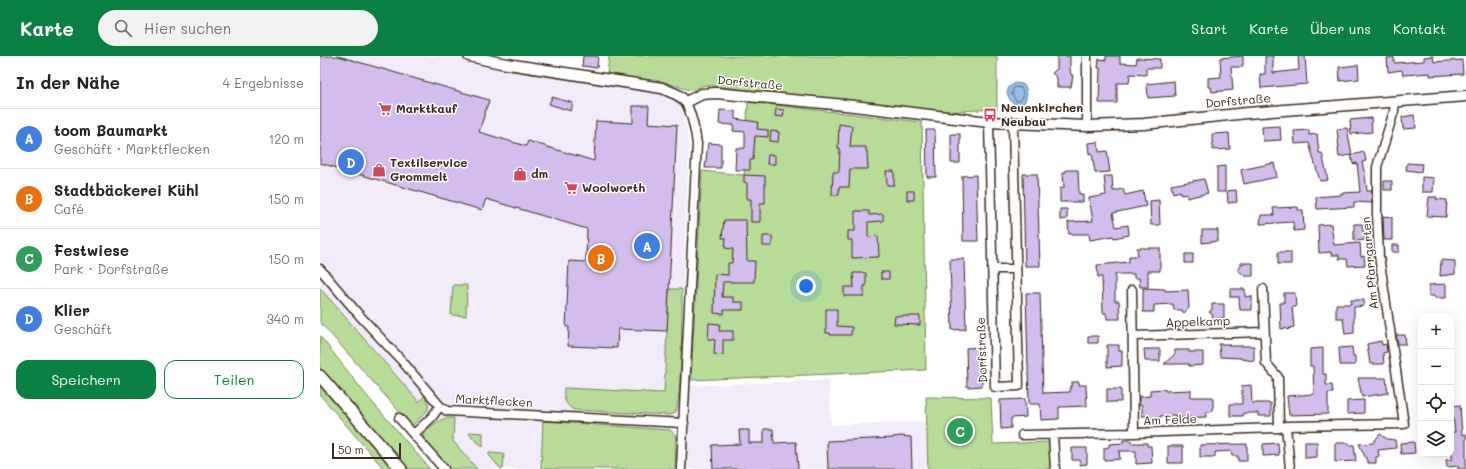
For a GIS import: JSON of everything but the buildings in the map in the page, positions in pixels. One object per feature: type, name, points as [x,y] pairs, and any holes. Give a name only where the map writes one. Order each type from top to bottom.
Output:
[{"type":"main road","points":[[320,376],[401,469]]},
{"type":"street","points":[[469,56],[502,63],[662,88],[678,95],[686,102],[692,115],[697,144],[681,469]]},
{"type":"street","points":[[1087,126],[1088,56]]},
{"type":"street","name":"Dorfstraße","points":[[686,102],[702,94],[716,93],[844,105],[989,122],[1087,126],[1144,124],[1247,113],[1466,96]]},
{"type":"street","name":"Am Pfarrgarten","points":[[1395,102],[1394,111],[1377,167],[1378,214],[1380,263],[1404,424]]},
{"type":"street","name":"Dorfstraße","points":[[989,122],[995,387],[1019,386],[1013,124]]},
{"type":"street","name":"Marktflecken","points":[[320,268],[360,316],[402,361],[440,406],[447,411],[684,423]]},
{"type":"street","points":[[992,270],[1016,269]]},
{"type":"street","points":[[1264,289],[1266,363],[1278,377],[1283,427],[1290,469]]},
{"type":"street","points":[[1132,290],[1134,433]]},
{"type":"street","name":"Appelkamp","points":[[1133,336],[1264,332]]},
{"type":"street","points":[[414,434],[432,417],[440,406]]},
{"type":"street","points":[[399,418],[444,469]]},
{"type":"street","name":"Am Felde","points":[[1022,435],[1134,433],[1404,424]]},
{"type":"street","points":[[1053,434],[1055,469]]},
{"type":"shaded area","points":[[320,56],[451,56],[575,79],[652,91],[667,96],[679,103],[687,128],[689,152],[679,386],[829,380],[831,425],[927,421],[928,469],[449,469],[320,322]]},
{"type":"green space","points":[[609,56],[997,56],[997,109],[943,112],[704,85],[692,91],[661,81],[607,75]]},
{"type":"green space","points":[[748,102],[922,122],[926,370],[691,380],[702,171],[744,175]]},
{"type":"green space","points":[[453,285],[467,285],[466,316],[451,315]]},
{"type":"green space","points":[[320,288],[419,402],[424,396],[428,404],[428,409],[412,426],[320,322]]},
{"type":"green space","points":[[669,289],[682,289],[680,375],[679,392],[675,413],[670,415],[574,410],[568,406],[565,401],[564,388],[664,393]]},
{"type":"green space","points":[[320,336],[367,396],[430,469],[408,469],[320,368]]},
{"type":"green space","points":[[320,385],[394,469],[384,469],[320,395]]},
{"type":"green space","points":[[926,397],[991,398],[993,444],[1049,442],[1050,469],[928,469]]},
{"type":"green space","points":[[447,418],[454,418],[453,441],[477,469],[449,469],[424,440],[423,436],[430,427]]},
{"type":"green space","points":[[543,421],[670,430],[676,436],[675,469],[541,469]]},
{"type":"green space","points":[[469,432],[483,433],[483,447],[473,438]]},
{"type":"green space","points":[[489,453],[504,454],[503,469],[501,469]]},
{"type":"water","points":[[1015,83],[1022,84],[1026,89],[1027,94],[1022,106],[1015,105],[1010,100],[1007,93],[1009,87]]},
{"type":"place","name":"Marktkauf","points":[[385,109]]},
{"type":"place","name":"Neuenkirchen Neubau","points":[[990,115]]},
{"type":"place","name":"Klier","points":[[351,162]]},
{"type":"place","name":"Textilservice Grommelt","points":[[379,170]]},
{"type":"place","name":"dm","points":[[520,174]]},
{"type":"place","name":"Woolworth","points":[[571,188]]},
{"type":"place","name":"toom Baumarkt","points":[[647,246]]},
{"type":"place","name":"Stadtbäckerei Kühl","points":[[601,258]]},
{"type":"place","name":"Festwiese","points":[[960,431]]}]
